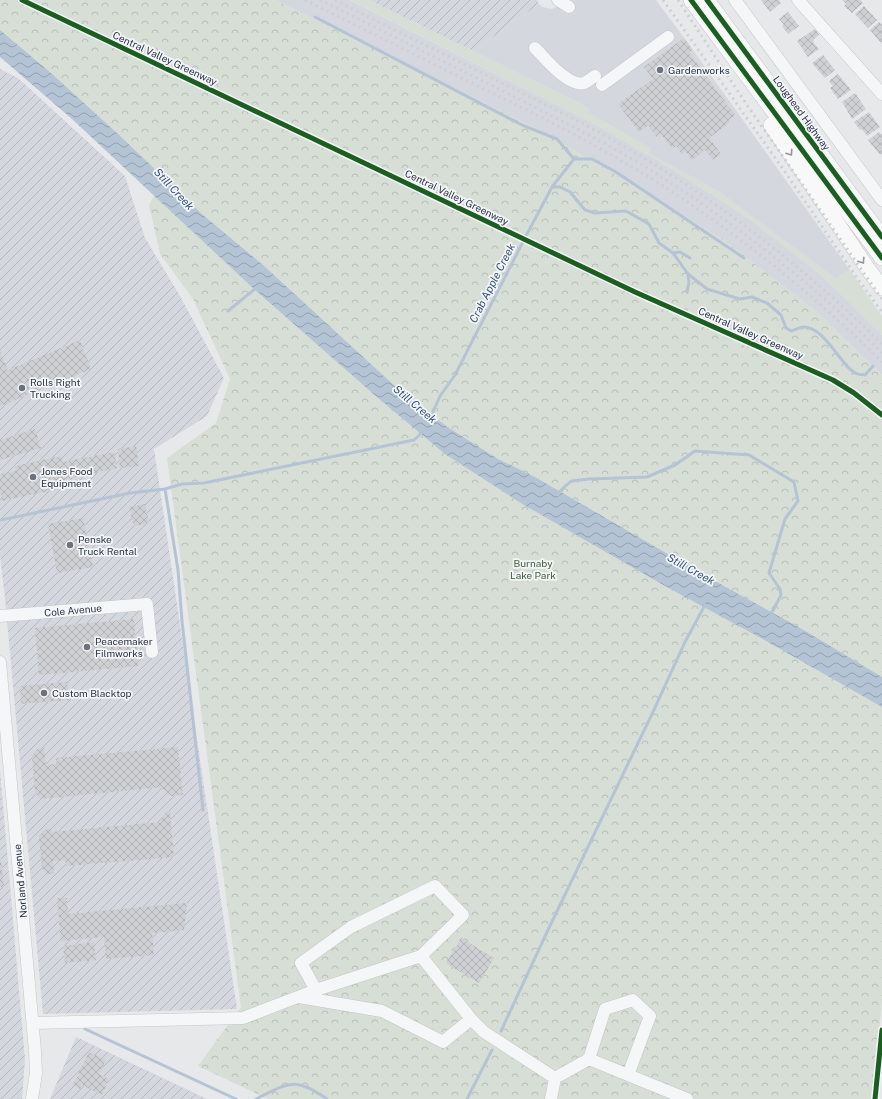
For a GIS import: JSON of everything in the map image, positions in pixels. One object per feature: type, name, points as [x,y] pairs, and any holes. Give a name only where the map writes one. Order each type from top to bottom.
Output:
[{"type":"main road","points":[[691,0],[882,258]]},
{"type":"main road","name":"Lougheed Highway","points":[[707,0],[882,237]]},
{"type":"main road","points":[[744,71],[758,105],[882,288]]},
{"type":"street","points":[[558,0],[569,7]]},
{"type":"street","points":[[735,0],[882,200]]},
{"type":"street","points":[[798,0],[882,94]]},
{"type":"street","points":[[535,48],[563,76],[575,83],[584,83],[598,80],[668,37]]},
{"type":"street","name":"Cole Avenue","points":[[0,616],[147,604],[152,652]]},
{"type":"street","name":"Norland Avenue","points":[[0,662],[33,1023],[36,1073],[32,1099]]},
{"type":"street","points":[[33,1023],[242,1018],[316,990],[421,956],[463,915],[436,886],[351,927],[301,963],[316,990]]},
{"type":"street","points":[[421,956],[471,1019],[484,1032],[555,1078]]},
{"type":"street","points":[[299,997],[382,1012],[443,1042],[471,1019]]},
{"type":"street","points":[[555,1078],[589,1059],[605,1009],[633,1000],[650,1016],[628,1075]]},
{"type":"street","points":[[589,1059],[687,1099]]},
{"type":"street","points":[[551,1099],[555,1078]]},
{"type":"shaded area","points":[[275,0],[349,0],[593,123],[672,169],[751,220],[821,275],[853,306],[882,335],[882,375],[817,312],[724,240],[547,134]]},
{"type":"shaded area","points":[[369,0],[537,0],[539,4],[473,51]]},
{"type":"shaded area","points":[[563,0],[656,0],[849,269],[836,279],[718,191],[648,153],[650,148],[587,112],[589,108],[473,51],[539,4],[542,7],[552,9],[558,6]]},
{"type":"shaded area","points":[[0,69],[18,78],[125,176],[145,238],[180,296],[224,378],[207,416],[154,449],[237,1009],[43,1014],[0,556]]},
{"type":"shaded area","points":[[0,770],[25,1059],[22,1099],[0,1099]]},
{"type":"shaded area","points":[[76,1037],[207,1099],[50,1099]]},
{"type":"green space","name":"Burnaby Lake Park","points":[[0,0],[275,0],[547,134],[724,240],[817,312],[882,375],[882,1001],[873,1099],[268,1099],[198,1066],[241,1007],[167,458],[216,423],[230,379],[193,299],[160,254],[149,205],[161,184],[0,40]]},
{"type":"green space","points":[[349,0],[369,0],[589,108],[587,112],[651,148],[649,153],[718,191],[836,279],[849,269],[882,316],[882,335],[821,275],[751,220],[672,169],[593,123]]},
{"type":"water","name":"Still Creek","points":[[0,30],[51,73],[203,215],[263,265],[409,399],[449,428],[498,459],[535,477],[704,575],[802,629],[882,677],[882,707],[768,642],[665,586],[524,505],[445,454],[378,398],[254,289],[72,119],[0,57]]},
{"type":"building","points":[[761,0],[779,0],[781,3],[770,12]]},
{"type":"building","points":[[842,0],[860,0],[863,3],[852,13],[844,6],[846,4]]},
{"type":"building","points":[[864,6],[877,20],[868,28],[855,14]]},
{"type":"building","points":[[788,12],[799,26],[788,34],[782,26],[784,25],[779,19]]},
{"type":"building","points":[[879,22],[882,25],[882,44],[870,30]]},
{"type":"building","points":[[815,29],[819,35],[813,40],[813,42],[819,49],[808,57],[797,41]]},
{"type":"building","points":[[684,38],[693,50],[689,53],[735,115],[728,121],[729,123],[709,138],[721,154],[713,160],[705,150],[692,160],[685,151],[682,154],[676,146],[672,149],[661,134],[657,137],[648,126],[639,132],[618,104],[653,79],[644,67]]},
{"type":"building","points":[[823,55],[835,70],[825,78],[812,63]]},
{"type":"building","points":[[838,74],[851,90],[838,99],[830,88],[833,86],[829,81]]},
{"type":"building","points":[[855,93],[866,109],[852,119],[842,102]]},
{"type":"building","points":[[869,112],[880,127],[867,136],[854,122]]},
{"type":"building","points":[[879,132],[882,135],[882,153],[880,155],[868,140]]},
{"type":"building","name":"Rolls Right Trucking","points":[[80,340],[91,369],[0,406],[0,351],[8,370]]},
{"type":"building","points":[[35,429],[41,448],[0,460],[0,440]]},
{"type":"building","points":[[136,446],[139,466],[120,468],[118,449]]},
{"type":"building","name":"Jones Food Equipment","points":[[114,452],[117,468],[67,479],[68,487],[2,501],[0,492],[0,474],[16,471],[15,466],[61,456],[63,462]]},
{"type":"building","points":[[145,504],[149,523],[134,526],[129,507]]},
{"type":"building","name":"Penske Truck Rental","points":[[83,518],[93,567],[57,573],[48,524]]},
{"type":"building","name":"Peacemaker Filmworks","points":[[134,619],[138,666],[39,675],[35,628]]},
{"type":"building","name":"Custom Blacktop","points":[[67,682],[69,700],[21,704],[20,686]]},
{"type":"building","points":[[178,747],[183,795],[171,796],[161,787],[41,799],[35,793],[32,756],[37,749],[44,748],[46,765],[57,764],[56,758]]},
{"type":"building","points":[[167,811],[170,811],[174,857],[66,866],[65,860],[53,861],[54,874],[48,874],[42,869],[39,836],[44,830],[51,829],[52,832],[161,822],[161,818]]},
{"type":"building","points":[[1,859],[4,887],[0,887]]},
{"type":"building","points":[[57,898],[67,898],[68,914],[187,903],[184,930],[152,933],[154,955],[106,959],[104,937],[61,941]]},
{"type":"building","points":[[461,938],[494,958],[479,983],[446,963]]},
{"type":"building","points":[[94,942],[96,960],[65,963],[63,946]]},
{"type":"building","points":[[89,1052],[106,1060],[99,1074],[109,1079],[102,1095],[82,1085],[80,1089],[73,1085]]},
{"type":"waterway","points":[[315,17],[522,125],[557,139],[574,159],[592,159],[616,172],[744,258]]},
{"type":"waterway","points":[[552,187],[574,159]]},
{"type":"waterway","name":"Crab Apple Creek","points":[[430,419],[440,396],[455,375],[552,187],[560,187],[570,192],[585,210],[595,213],[626,211],[649,224],[659,243],[673,253],[688,274],[707,289],[740,299],[752,297],[767,303],[781,315],[786,328],[791,331],[803,327],[819,333],[846,365],[858,374],[865,375],[873,366]]},
{"type":"waterway","points":[[673,253],[680,252],[690,258]]},
{"type":"waterway","points":[[687,292],[689,282],[688,275]]},
{"type":"waterway","points":[[228,311],[256,288]]},
{"type":"waterway","points":[[1,520],[130,493],[165,489],[182,484],[204,483],[414,440],[424,431]]},
{"type":"waterway","points":[[558,495],[560,491],[571,481],[647,477],[675,465],[695,451],[749,455],[794,482],[798,501],[785,519],[769,573],[780,589],[781,595],[770,616]]},
{"type":"waterway","points":[[165,489],[178,570],[182,621],[203,810]]},
{"type":"waterway","points":[[501,1031],[685,642],[705,605]]},
{"type":"waterway","points":[[85,1029],[236,1099]]},
{"type":"waterway","points":[[467,1099],[492,1050]]},
{"type":"waterway","points":[[256,1099],[276,1089],[292,1084],[307,1087],[327,1099]]},
{"type":"railway","points":[[305,0],[554,124],[604,151],[677,195],[731,233],[784,274],[834,317],[882,362]]},
{"type":"railway","points":[[320,0],[563,121],[634,160],[700,203],[764,249],[825,299],[882,353]]},
{"type":"railway","points":[[335,0],[604,135],[689,186],[757,235],[790,261],[852,315],[882,344]]},
{"type":"railway","points":[[663,0],[882,312]]},
{"type":"railway","points":[[678,0],[747,105],[882,299]]},
{"type":"cycle path","name":"Central Valley Greenway","points":[[22,0],[635,292],[833,380],[854,393],[882,415]]},
{"type":"cycle path","points":[[691,0],[882,258]]},
{"type":"cycle path","points":[[707,0],[882,237]]},
{"type":"cycle path","points":[[875,1099],[882,1030]]},
{"type":"place","name":"Gardenworks","points":[[660,70]]},
{"type":"place","name":"Rolls Right Trucking","points":[[22,388]]},
{"type":"place","name":"Jones Food Equipment","points":[[33,477]]},
{"type":"place","name":"Penske Truck Rental","points":[[70,545]]},
{"type":"place","name":"Peacemaker Filmworks","points":[[87,647]]},
{"type":"place","name":"Custom Blacktop","points":[[44,693]]}]
